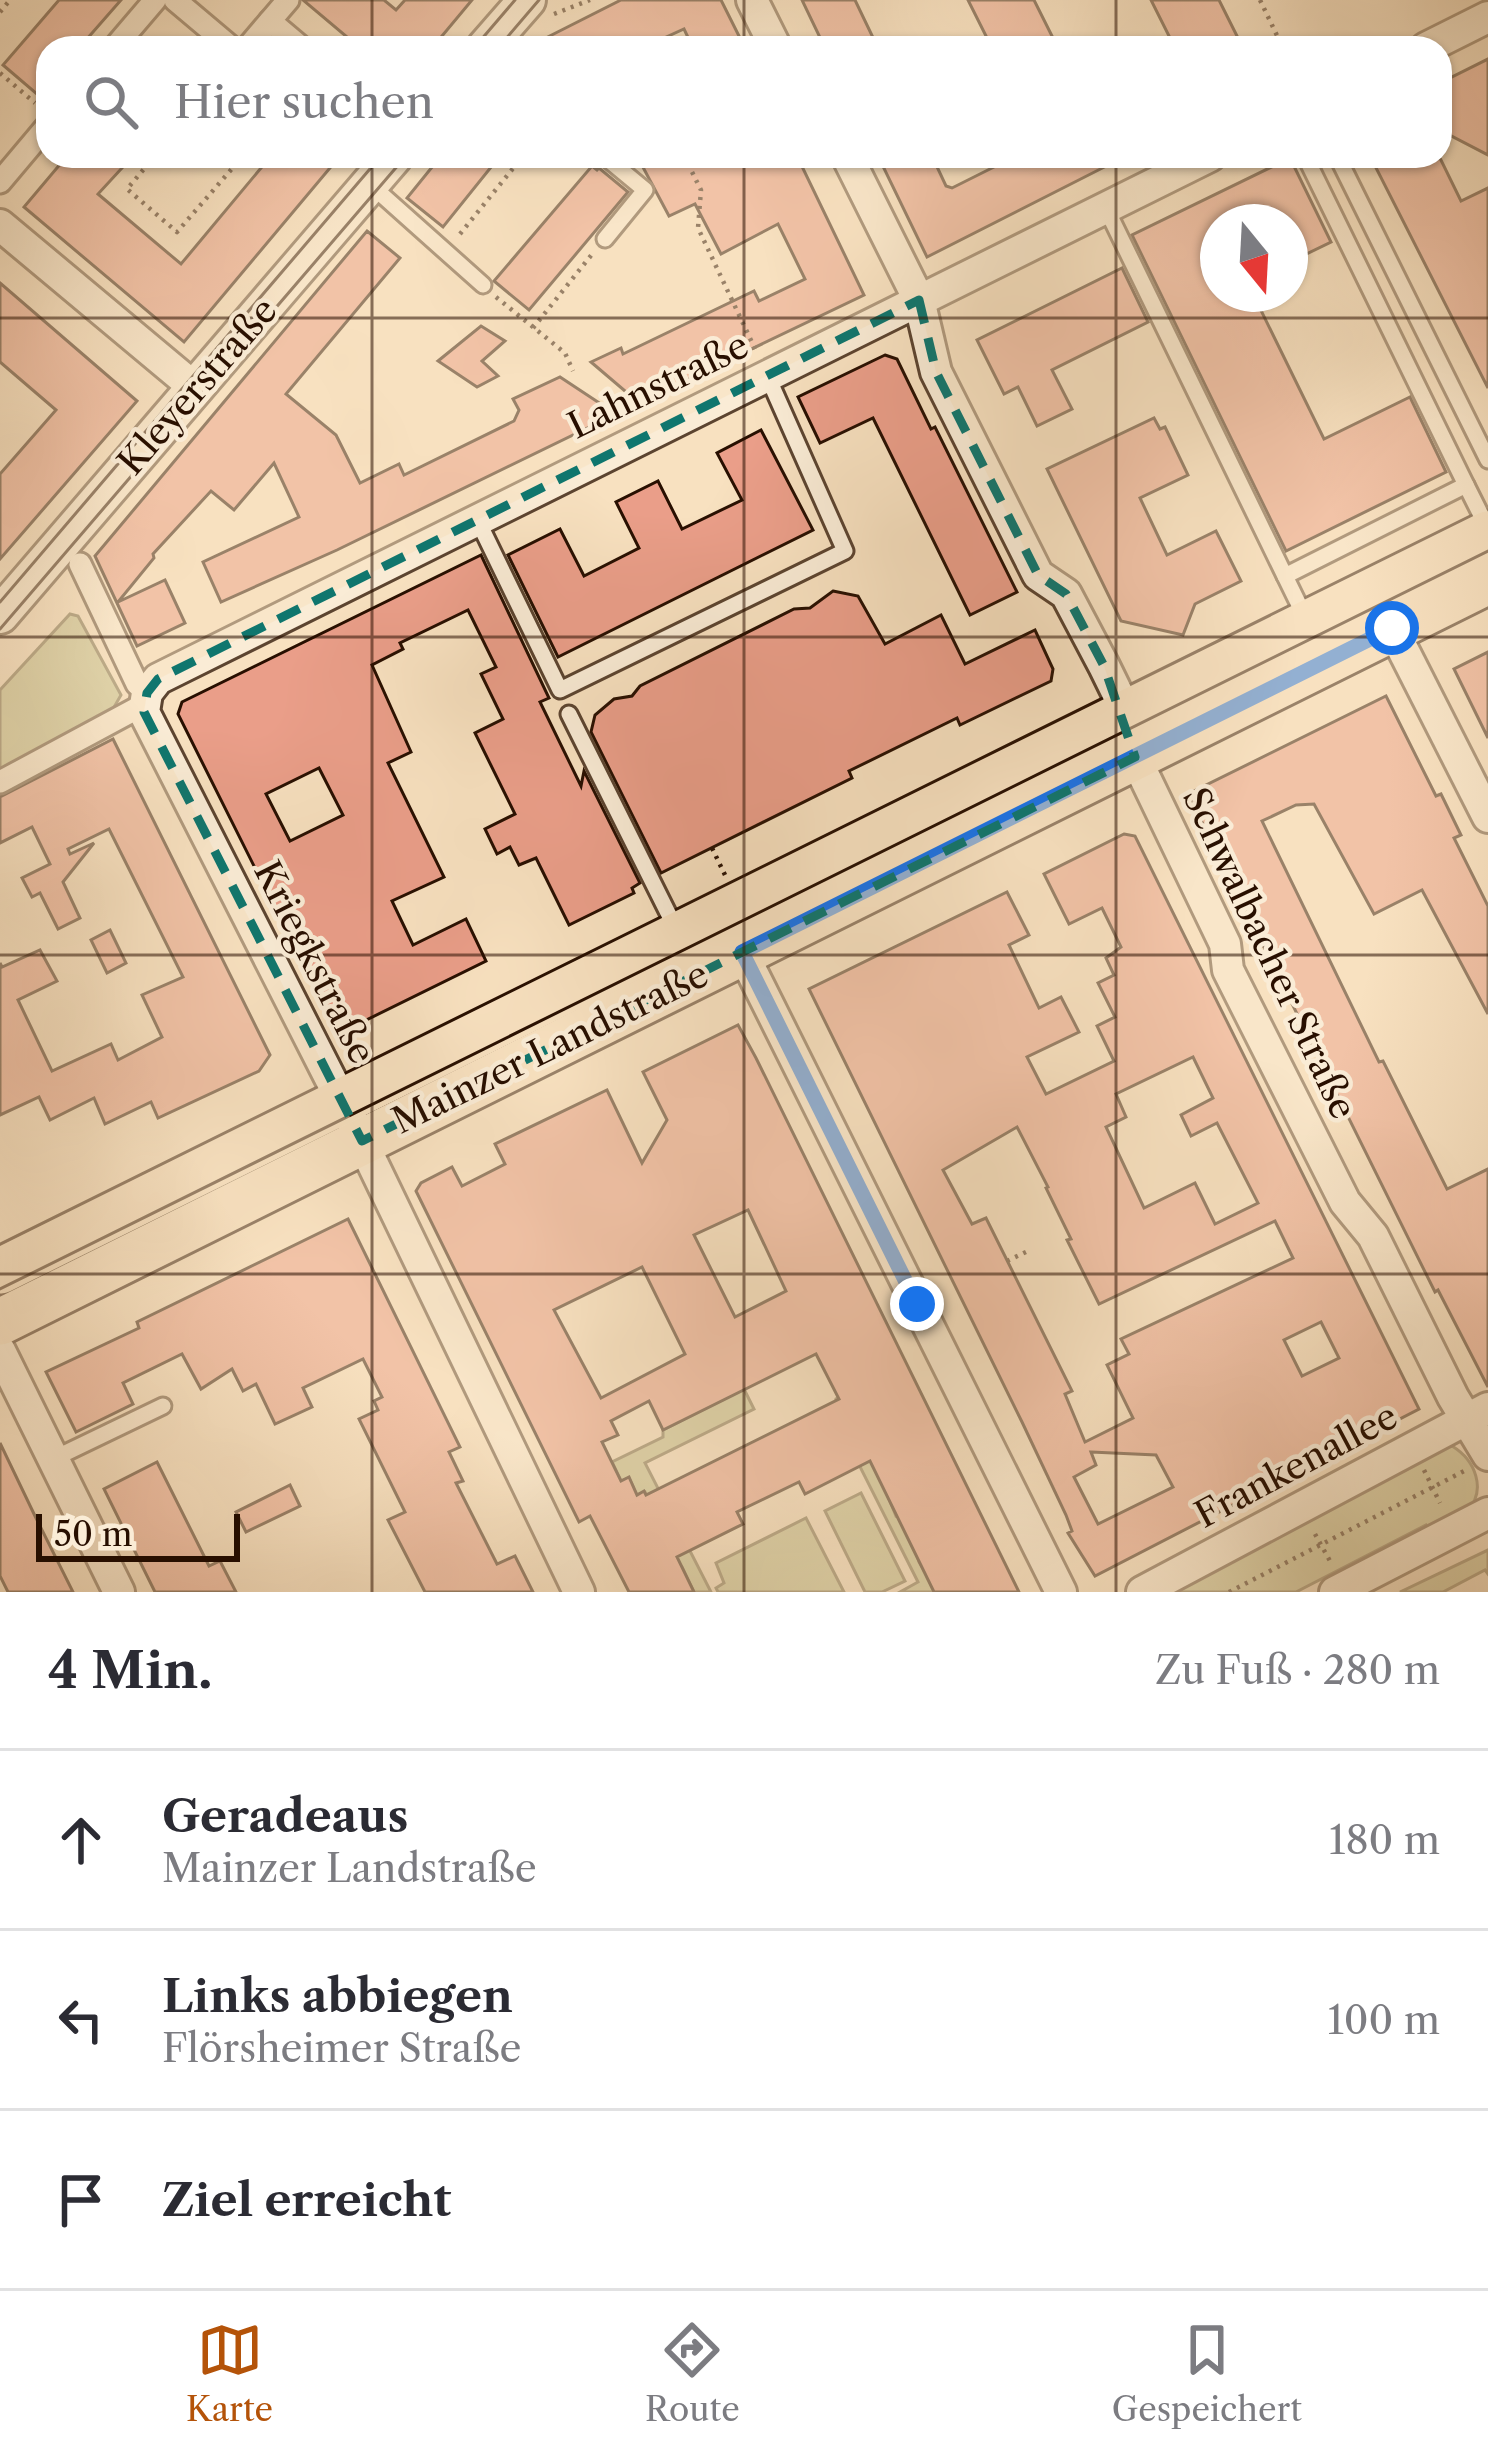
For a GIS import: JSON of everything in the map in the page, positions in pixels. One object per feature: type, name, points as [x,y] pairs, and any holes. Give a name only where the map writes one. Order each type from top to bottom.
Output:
[{"type":"main road","name":"Mainzer Landstraße","points":[[0,1271],[742,952],[1131,735],[1308,623],[1488,531]]},
{"type":"main road","name":"Mainzer Landstraße","points":[[0,1322],[679,936],[1131,735],[1392,628],[1488,581]]},
{"type":"street","points":[[124,36],[154,0]]},
{"type":"street","points":[[175,0],[218,36]]},
{"type":"street","points":[[258,36],[288,0]]},
{"type":"street","points":[[496,36],[527,0]]},
{"type":"street","points":[[752,0],[770,36]]},
{"type":"street","points":[[1450,36],[1488,17]]},
{"type":"street","points":[[270,22],[287,36]]},
{"type":"street","points":[[0,182],[36,131]]},
{"type":"street","name":"Kleyerstraße","points":[[0,615],[383,168]]},
{"type":"street","name":"Schwalbacher Straße","points":[[853,168],[919,300],[936,372],[1038,575],[1066,594],[1225,944],[1228,970],[1238,991],[1345,1202],[1373,1235],[1477,1413],[1481,1461]]},
{"type":"street","name":"Lahnstraße","points":[[0,782],[146,699],[158,679],[1186,168]]},
{"type":"street","points":[[0,225],[195,388]]},
{"type":"street","name":"Kriegkstraße","points":[[80,564],[146,699],[143,712],[352,1121],[579,1592]]},
{"type":"street","points":[[1392,628],[1488,817]]},
{"type":"street","points":[[742,952],[1061,1592]]},
{"type":"street","points":[[0,1351],[119,1592]]},
{"type":"street","name":"Frankenallee","points":[[1142,1592],[1477,1413]]},
{"type":"street","points":[[1335,1592],[1488,1513]]},
{"type":"lane","points":[[605,238],[645,190],[618,168]]},
{"type":"lane","points":[[1311,168],[1488,531]]},
{"type":"lane","points":[[1343,168],[1488,460]]},
{"type":"lane","points":[[369,184],[483,285]]},
{"type":"lane","points":[[1106,208],[1308,623]]},
{"type":"lane","points":[[477,519],[560,690],[845,551],[767,375]]},
{"type":"lane","points":[[1285,576],[1466,485]]},
{"type":"lane","points":[[569,714],[679,936]]},
{"type":"lane","points":[[53,1459],[163,1406]]},
{"type":"path","points":[[0,12],[10,0]]},
{"type":"path","points":[[1260,0],[1277,36]]},
{"type":"path","points":[[0,74],[36,109]]},
{"type":"path","points":[[144,168],[127,188],[177,232],[233,168]]},
{"type":"path","points":[[445,253],[514,168]]},
{"type":"path","points":[[690,168],[701,190],[698,228],[767,375]]},
{"type":"path","points":[[533,328],[605,238]]},
{"type":"path","points":[[483,285],[565,353],[574,370]]},
{"type":"path","points":[[712,848],[728,881]]},
{"type":"path","points":[[1006,1261],[1028,1250]]},
{"type":"path","points":[[1416,1454],[1441,1505]]},
{"type":"path","points":[[1229,1592],[1481,1461]]},
{"type":"highlighted area","points":[[919,300],[936,372],[1038,575],[1066,594],[1104,666],[1135,757],[362,1141],[144,712],[147,693],[158,679]]},
{"type":"shaded area","points":[[70,614],[78,616],[121,695],[113,709],[0,770],[0,690]]},
{"type":"shaded area","points":[[744,1389],[754,1409],[645,1463],[711,1592],[694,1592],[682,1567],[673,1570],[673,1551],[645,1492],[637,1495],[629,1478],[621,1481],[612,1462]]},
{"type":"shaded area","points":[[846,1393],[896,1516],[904,1513],[919,1562],[937,1592],[900,1592],[918,1582],[834,1415],[836,1399]]},
{"type":"shaded area","points":[[1452,1446],[1467,1459],[1477,1485],[1473,1504],[1449,1524],[1431,1533],[1426,1525],[1296,1592],[1169,1592],[1363,1491],[1430,1448]]},
{"type":"shaded area","points":[[861,1493],[905,1581],[882,1592],[865,1592],[825,1511]]},
{"type":"shaded area","points":[[806,1518],[844,1592],[718,1592],[716,1588],[724,1583],[716,1563]]},
{"type":"shaded area","points":[[1488,1550],[1488,1574],[1485,1570],[1443,1592],[1400,1592]]},
{"type":"building","points":[[59,0],[121,0],[90,36],[36,36],[36,93],[3,65]]},
{"type":"building","points":[[303,0],[384,0],[396,10],[405,0],[472,0],[442,36],[346,36]]},
{"type":"building","points":[[621,0],[721,0],[739,36],[687,36],[684,29],[669,36],[550,36]]},
{"type":"building","points":[[802,0],[855,0],[872,36],[819,36]]},
{"type":"building","points":[[968,0],[1034,0],[1052,36],[986,36]]},
{"type":"building","points":[[1151,0],[1219,0],[1237,36],[1169,36]]},
{"type":"building","points":[[1488,59],[1488,155],[1452,136],[1452,77]]},
{"type":"building","points":[[57,168],[122,168],[98,194],[181,264],[261,168],[330,168],[184,342],[24,207]]},
{"type":"building","points":[[431,168],[490,168],[443,227],[407,198]]},
{"type":"building","points":[[590,168],[599,168],[628,192],[529,310],[494,281]]},
{"type":"building","points":[[643,168],[803,168],[864,295],[639,403],[591,362],[621,348],[623,354],[754,291],[759,301],[805,279],[778,224],[721,254],[695,204],[669,216]]},
{"type":"building","points":[[884,168],[938,168],[946,186],[952,188],[992,168],[1102,168],[927,257]]},
{"type":"building","points":[[1269,168],[1295,168],[1331,242],[1308,253],[1308,204],[1200,204],[1200,312],[1262,312],[1324,439],[1410,397],[1446,472],[1286,551],[1132,235]]},
{"type":"building","points":[[1376,168],[1445,168],[1461,201],[1488,188],[1488,388]]},
{"type":"building","points":[[367,231],[400,258],[286,394],[336,435],[360,483],[399,464],[404,475],[514,421],[519,410],[513,399],[560,377],[616,414],[221,602],[203,562],[299,517],[274,463],[234,510],[211,491],[153,554],[118,602],[165,580],[185,623],[137,646],[95,556]]},
{"type":"building","points":[[1122,268],[1148,322],[1052,370],[1072,409],[1037,426],[1018,387],[1004,394],[977,340]]},
{"type":"building","points":[[0,283],[137,401],[0,559],[0,474],[56,410],[0,362]]},
{"type":"building","points":[[481,326],[505,341],[482,361],[498,376],[477,387],[438,361]]},
{"type":"building","points":[[885,355],[897,359],[931,429],[935,427],[1017,592],[970,615],[873,418],[820,443],[798,397]]},
{"type":"building","points":[[1154,418],[1160,429],[1165,427],[1188,475],[1140,498],[1167,555],[1216,531],[1241,581],[1195,604],[1183,635],[1121,621],[1047,469]]},
{"type":"building","points":[[761,430],[813,530],[558,657],[508,555],[560,529],[584,576],[639,548],[616,502],[658,481],[682,529],[742,500],[717,453]]},
{"type":"building","points":[[481,555],[549,698],[540,702],[581,786],[584,771],[640,883],[632,888],[634,893],[569,925],[536,858],[519,865],[510,847],[497,854],[485,829],[515,814],[475,733],[503,719],[481,674],[496,667],[468,610],[400,643],[403,649],[372,665],[411,752],[388,763],[444,877],[392,901],[413,945],[466,919],[486,961],[344,1031],[334,1026],[178,714],[182,702]],"holes":[[[319,768],[343,815],[290,841],[266,794]]]},
{"type":"building","points":[[833,591],[858,596],[885,644],[941,615],[965,664],[1035,630],[1053,669],[1051,681],[960,725],[957,718],[849,771],[852,778],[661,873],[591,732],[595,715],[614,699],[632,696],[640,686],[794,609],[810,608]]},
{"type":"building","points":[[1488,652],[1488,738],[1454,669]]},
{"type":"building","points":[[1386,696],[1461,835],[1454,838],[1488,906],[1488,1014],[1422,890],[1374,914],[1314,804],[1296,805],[1262,821],[1379,1062],[1383,1061],[1447,1189],[1488,1169],[1488,1387],[1438,1290],[1435,1292],[1188,794]]},
{"type":"building","points":[[113,739],[270,1055],[259,1071],[158,1118],[151,1102],[105,1124],[94,1098],[50,1120],[39,1097],[0,1115],[0,963],[2,967],[40,950],[57,981],[18,1000],[52,1071],[111,1044],[118,1060],[162,1037],[142,995],[183,977],[109,829],[68,849],[70,854],[94,843],[63,882],[80,918],[58,929],[40,893],[32,897],[22,878],[50,864],[32,827],[0,843],[0,797]]},
{"type":"building","points":[[1124,834],[1135,836],[1419,1409],[1095,1576],[1068,1533],[1072,1531],[1066,1515],[1022,1422],[809,989],[1007,892],[1029,935],[1009,945],[1039,1008],[1061,997],[1079,1032],[1027,1057],[1046,1094],[1114,1061],[1097,1026],[1115,1017],[1098,983],[1114,975],[1106,958],[1121,947],[1102,908],[1069,924],[1044,874]],"holes":[[[1193,1057],[1213,1098],[1181,1115],[1191,1136],[1217,1123],[1258,1203],[1215,1224],[1195,1183],[1144,1208],[1106,1127],[1126,1117],[1116,1094]],[[1017,1127],[1099,1304],[1275,1221],[1293,1258],[1121,1339],[1129,1354],[1107,1365],[1133,1418],[1085,1442],[1065,1394],[1072,1391],[986,1218],[972,1224],[943,1170]],[[1321,1322],[1339,1358],[1302,1376],[1284,1340]],[[1091,1452],[1156,1455],[1173,1487],[1098,1524],[1074,1477],[1096,1465]]]},
{"type":"building","points":[[110,930],[126,963],[107,973],[91,940]]},
{"type":"building","points":[[738,1025],[1019,1592],[934,1592],[870,1461],[805,1494],[799,1482],[737,1512],[743,1524],[677,1557],[694,1592],[629,1592],[590,1516],[579,1522],[416,1191],[421,1183],[452,1167],[462,1186],[505,1164],[495,1144],[607,1090],[642,1163],[667,1120],[643,1072]],"holes":[[[748,1210],[786,1291],[735,1317],[694,1235]],[[642,1267],[685,1354],[601,1398],[554,1310]],[[816,1354],[839,1399],[646,1495],[644,1491],[637,1495],[629,1477],[621,1481],[602,1442],[618,1435],[611,1421],[649,1401],[663,1430]]]},
{"type":"building","points":[[348,1219],[460,1447],[449,1452],[463,1481],[456,1483],[497,1564],[515,1556],[533,1592],[425,1592],[388,1520],[405,1512],[359,1419],[378,1410],[374,1401],[382,1397],[363,1359],[303,1388],[312,1407],[275,1424],[256,1384],[243,1391],[232,1369],[201,1389],[182,1354],[123,1383],[133,1404],[76,1432],[46,1372]]},
{"type":"building","points":[[0,1443],[73,1592],[8,1592],[0,1576]]},
{"type":"building","points":[[157,1462],[209,1566],[220,1561],[236,1592],[155,1592],[104,1489]]},
{"type":"building","points":[[290,1485],[300,1506],[246,1532],[236,1512]]},
{"type":"tram line","points":[[484,36],[515,0]]},
{"type":"tram line","points":[[508,36],[539,0]]},
{"type":"tram line","points":[[0,602],[371,168]]},
{"type":"tram line","points":[[0,629],[396,168]]},
{"type":"tram line","points":[[0,1289],[1488,551]]},
{"type":"route","points":[[917,1304],[742,952],[1392,628]]}]
